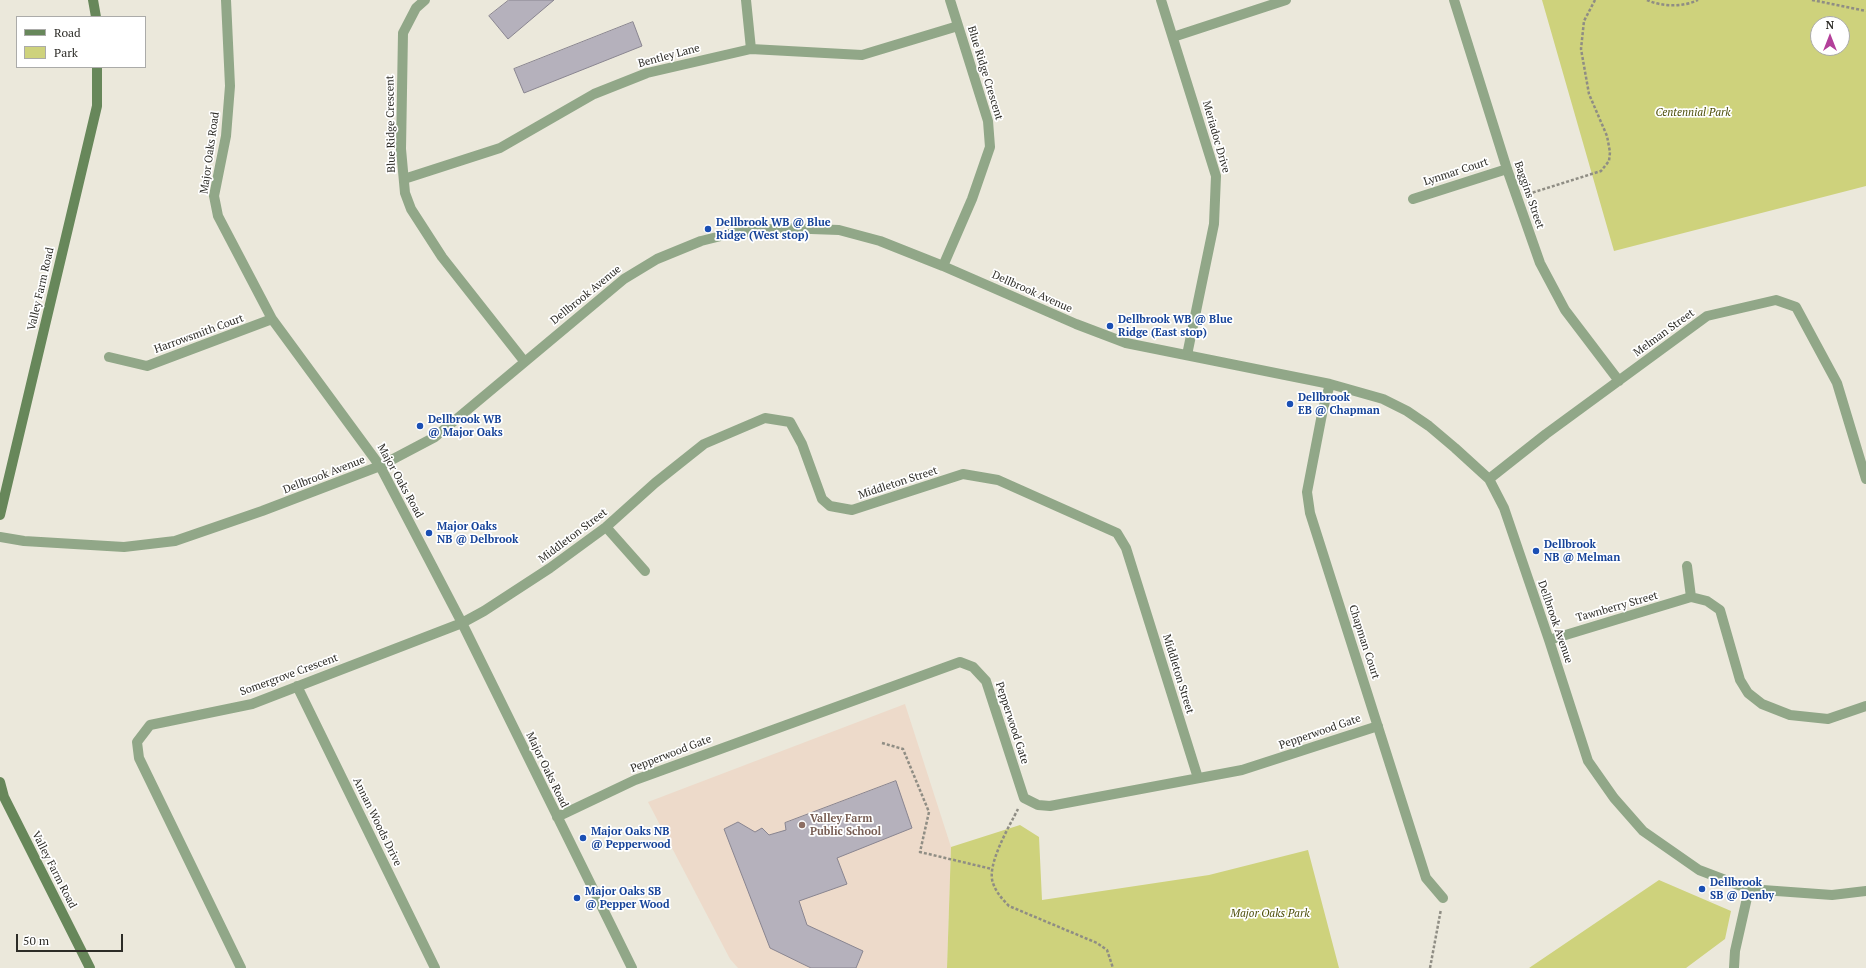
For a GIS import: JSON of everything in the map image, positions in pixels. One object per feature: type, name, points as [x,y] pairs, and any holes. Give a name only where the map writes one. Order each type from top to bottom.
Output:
[{"type":"street","points":[[92,0],[96,16]]},
{"type":"street","name":"Major Oaks Road","points":[[226,0],[230,86],[226,136],[214,196],[218,216],[272,319],[380,466],[462,622],[632,968]]},
{"type":"street","name":"Blue Ridge Crescent","points":[[425,0],[416,8],[403,33],[401,149],[405,193],[411,209],[442,257],[524,361]]},
{"type":"street","points":[[746,0],[751,49]]},
{"type":"street","name":"Blue Ridge Crescent","points":[[943,266],[972,198],[990,147],[988,121],[950,0]]},
{"type":"street","name":"Meriadoc Drive","points":[[1161,0],[1216,176],[1214,224],[1187,355]]},
{"type":"street","points":[[1173,37],[1286,0]]},
{"type":"street","name":"Baggins Street","points":[[1454,0],[1507,169],[1540,263],[1565,310],[1619,381]]},
{"type":"street","name":"Bentley Lane","points":[[404,179],[500,148],[594,94],[648,73],[751,49],[862,55],[958,26]]},
{"type":"street","name":"Valley Farm Road","points":[[0,515],[97,106],[98,68]]},
{"type":"street","name":"Lynmar Court","points":[[1413,198],[1507,169]]},
{"type":"street","name":"Dellbrook Avenue","points":[[0,538],[24,541],[124,547],[175,541],[262,511],[380,466],[435,437],[524,361],[624,279],[657,259],[701,241],[733,233],[783,228],[839,230],[880,241],[943,266],[1076,324],[1126,343],[1330,384],[1383,399],[1408,411],[1440,435],[1488,479],[1504,508],[1588,761],[1614,798],[1643,831],[1699,870],[1749,889],[1832,895],[1866,891]]},
{"type":"street","name":"Melman Street","points":[[1488,479],[1707,316],[1776,300],[1796,307],[1836,383],[1866,480]]},
{"type":"street","name":"Harrowsmith Court","points":[[110,356],[147,366],[272,319]]},
{"type":"street","name":"Chapman Court","points":[[1330,384],[1323,409],[1307,492],[1310,513],[1426,878],[1443,898]]},
{"type":"street","name":"Middleton Street","points":[[462,622],[484,611],[544,572],[606,527],[655,483],[704,444],[765,418],[790,422],[802,444],[822,499],[830,506],[852,510],[963,474],[998,480],[1117,533],[1126,548],[1198,778]]},
{"type":"street","points":[[606,527],[645,571]]},
{"type":"street","points":[[1686,566],[1691,598],[1707,601],[1720,610],[1740,680],[1748,693],[1762,704],[1790,716],[1828,719],[1866,706]]},
{"type":"street","name":"Tawnberry Street","points":[[1549,640],[1691,598]]},
{"type":"street","name":"Somergrove Crescent","points":[[241,968],[139,758],[137,742],[150,725],[252,704],[462,622]]},
{"type":"street","name":"Pepperwood Gate","points":[[557,817],[635,780],[960,662],[973,667],[986,681],[1024,798],[1038,805],[1050,806],[1242,770],[1378,726]]},
{"type":"street","name":"Annan Woods Drive","points":[[297,686],[435,968]]},
{"type":"street","name":"Valley Farm Road","points":[[0,782],[4,797],[90,968]]},
{"type":"street","points":[[1734,968],[1735,951],[1749,889]]},
{"type":"path","points":[[1518,197],[1601,171],[1609,161],[1610,152],[1607,136],[1589,94],[1581,49],[1584,21],[1595,0]]},
{"type":"path","points":[[1647,0],[1652,3],[1671,6],[1691,4],[1698,0]]},
{"type":"path","points":[[1812,0],[1866,11]]},
{"type":"path","points":[[882,743],[903,749],[929,812],[920,852],[992,869]]},
{"type":"path","points":[[1024,798],[1004,836],[992,869],[992,882],[1001,898],[1009,906],[1097,943],[1107,950],[1113,968]]},
{"type":"path","points":[[1430,968],[1443,898]]},
{"type":"shaded area","name":"Valley Farm Public School","points":[[905,704],[951,847],[947,968],[738,968],[730,959],[648,802]]},
{"type":"green space","name":"Centennial Park","points":[[1542,0],[1866,0],[1866,186],[1614,251]]},
{"type":"green space","name":"Major Oaks Park","points":[[1020,825],[1039,837],[1042,900],[1209,875],[1308,850],[1339,968],[947,968],[951,847]]},
{"type":"green space","points":[[1659,880],[1731,911],[1725,939],[1686,968],[1529,968]]},
{"type":"building","points":[[509,0],[554,0],[508,39],[489,16]]},
{"type":"building","points":[[633,22],[642,46],[524,93],[514,69]]},
{"type":"building","points":[[896,781],[912,828],[837,858],[847,884],[799,901],[807,925],[863,951],[856,968],[811,968],[770,948],[724,829],[738,822],[755,832],[762,828],[769,835],[786,830],[785,823]]},
{"type":"place","name":"Dellbrook WB @ Blue Ridge (West stop)","points":[[708,229]]},
{"type":"place","name":"Dellbrook WB @ Blue Ridge (East stop)","points":[[1110,326]]},
{"type":"place","name":"Dellbrook EB @ Chapman","points":[[1290,404]]},
{"type":"place","name":"Dellbrook WB @ Major Oaks","points":[[420,426]]},
{"type":"place","name":"Major Oaks NB @ Delbrook","points":[[429,533]]},
{"type":"place","name":"Dellbrook NB @ Melman","points":[[1536,551]]},
{"type":"place","name":"Valley Farm Public School","points":[[802,825]]},
{"type":"place","name":"Major Oaks NB @ Pepperwood","points":[[583,838]]},
{"type":"place","name":"Dellbrook SB @ Denby","points":[[1702,889]]},
{"type":"place","name":"Major Oaks SB @ Pepper Wood","points":[[577,898]]}]
